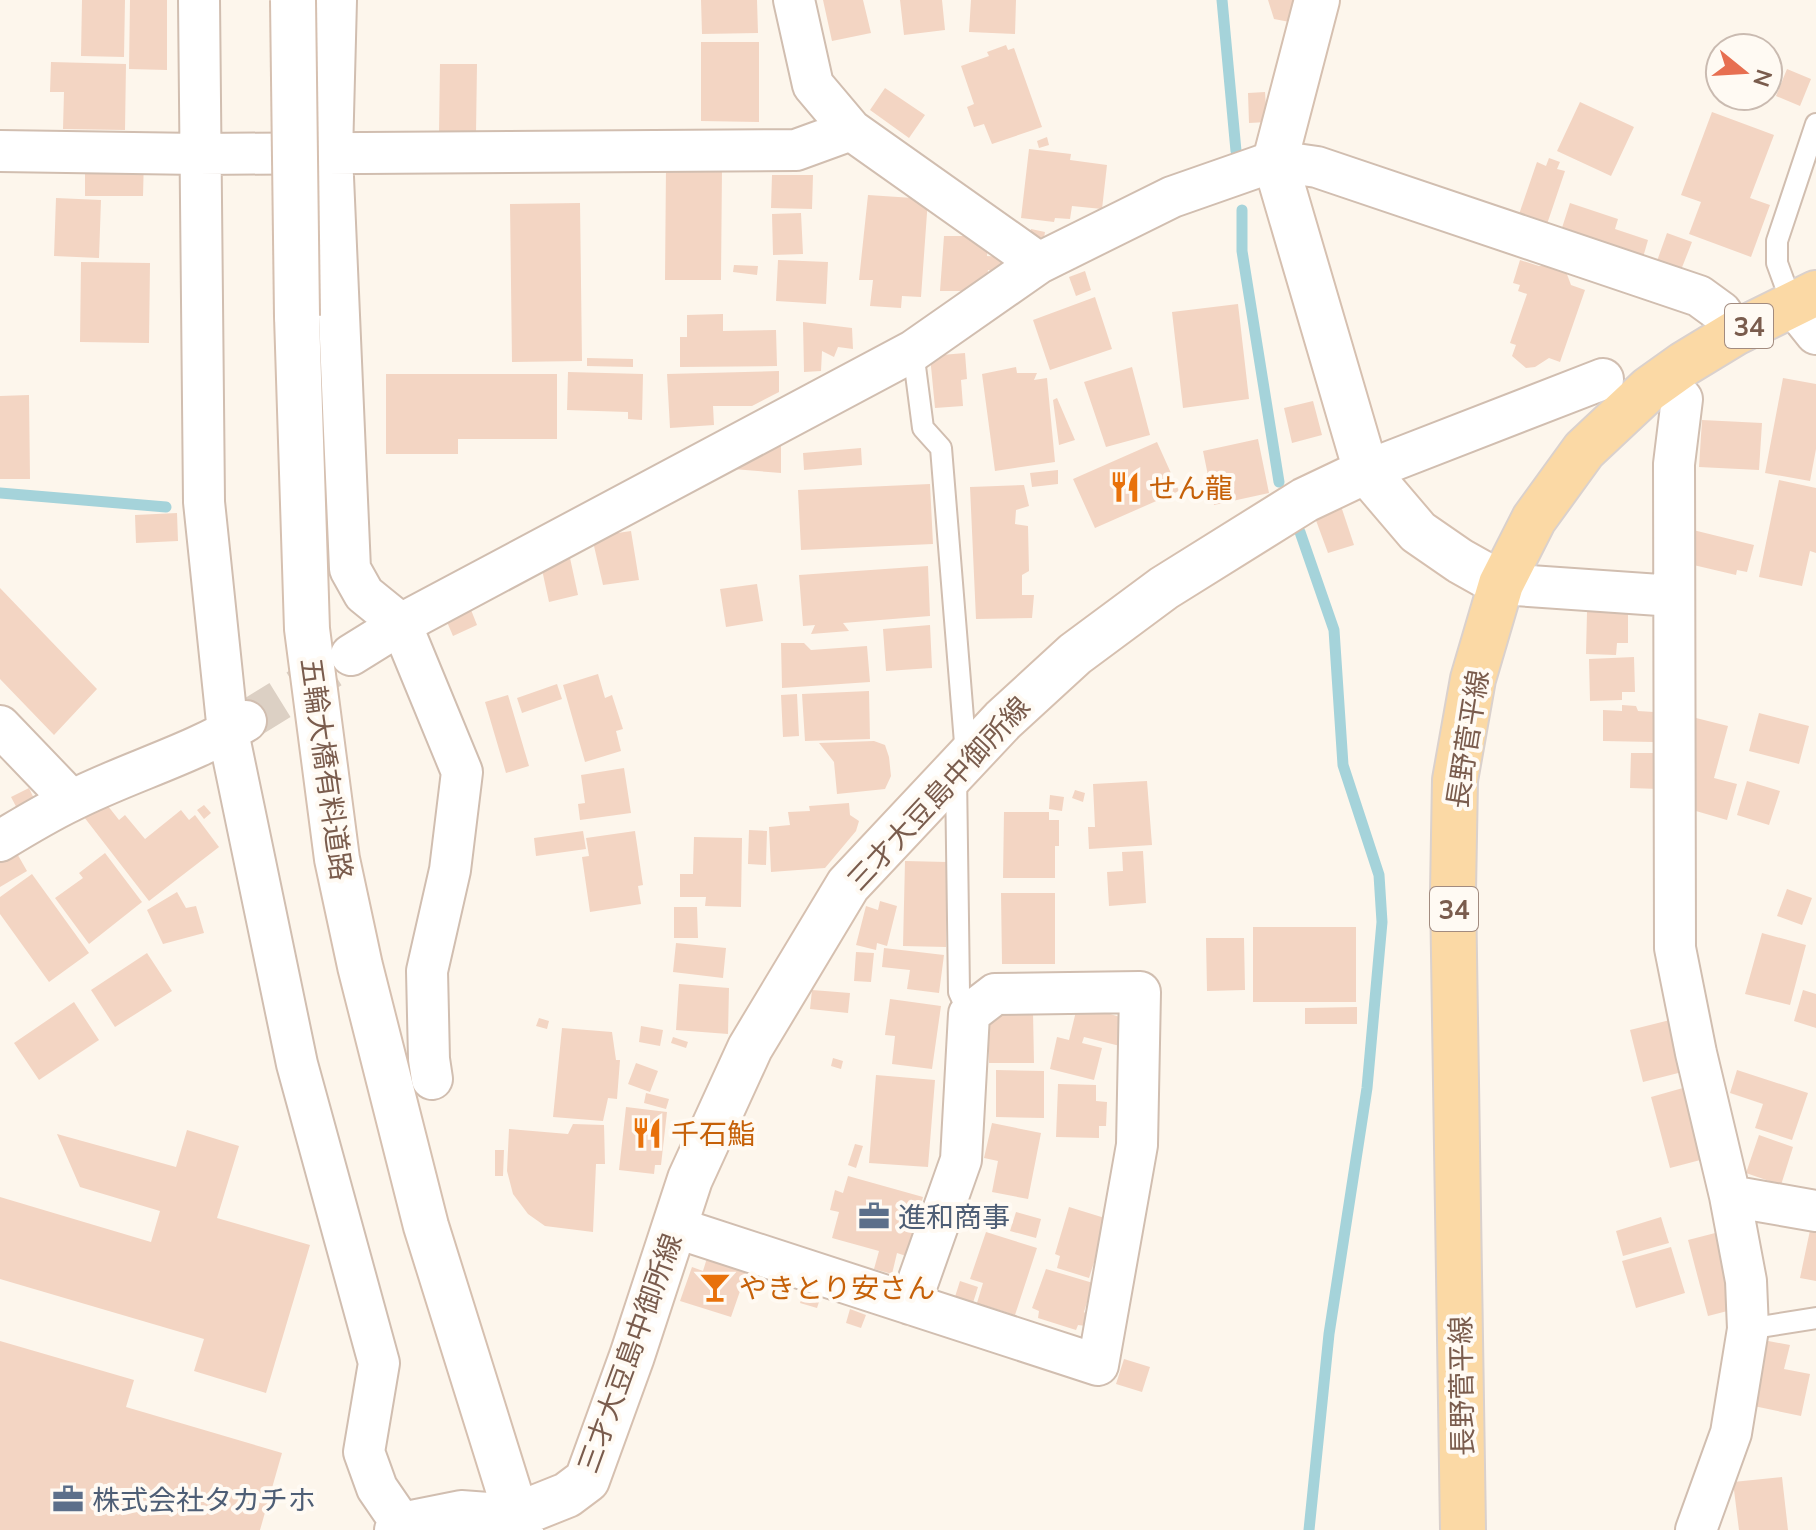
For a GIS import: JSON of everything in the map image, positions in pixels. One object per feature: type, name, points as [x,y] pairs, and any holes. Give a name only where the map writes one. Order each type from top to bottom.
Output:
[{"type":"main road","name":"五輪大橋有料道路","points":[[293,0],[297,316],[307,629],[337,859],[360,966],[426,1226],[519,1522]]},
{"type":"main road","points":[[1317,0],[1275,161],[1366,471],[1418,532],[1501,584]]},
{"type":"main road","name":"長野菅平線","points":[[1463,1530],[1453,891],[1455,780],[1473,679],[1501,584],[1534,519],[1584,450],[1649,389],[1735,333],[1808,310]]},
{"type":"main road","name":"三才大豆島中御所線","points":[[519,1522],[587,1480],[632,1356],[690,1179],[750,1048],[848,885],[1003,720],[1075,654],[1164,588],[1305,500],[1366,471]]},
{"type":"street","points":[[199,0],[204,502],[237,727],[297,1064],[379,1363],[364,1452],[377,1488],[398,1526],[461,1511],[519,1522]]},
{"type":"street","points":[[336,0],[332,154],[350,569],[364,594],[401,624],[462,772],[450,870],[427,971],[432,1079]]},
{"type":"street","points":[[794,0],[813,85],[851,130],[1039,263]]},
{"type":"street","points":[[0,151],[332,154],[796,150],[851,130]]},
{"type":"street","points":[[351,655],[401,624],[913,351],[1039,263],[1172,197],[1275,161],[1317,167],[1699,296],[1721,312],[1735,333]]},
{"type":"street","points":[[1366,471],[1603,379]]},
{"type":"street","points":[[1682,399],[1674,464],[1675,948],[1730,1196],[1746,1281],[1748,1329],[1731,1433],[1696,1530]]},
{"type":"street","points":[[1501,584],[1674,596]]},
{"type":"street","points":[[0,726],[71,800]]},
{"type":"street","points":[[0,841],[71,800],[237,727]]},
{"type":"street","points":[[674,1227],[910,1304],[1098,1365],[1137,1145],[1140,992],[995,994],[969,1014],[961,1160],[910,1304]]},
{"type":"street","points":[[1730,1196],[1816,1211]]},
{"type":"street","points":[[461,1530],[519,1522]]},
{"type":"lane","points":[[1808,310],[1777,263],[1777,241],[1816,124]]},
{"type":"lane","points":[[913,351],[923,428],[941,448],[961,764],[959,992],[969,1014]]},
{"type":"lane","points":[[1748,1329],[1816,1318]]},
{"type":"building","points":[[82,0],[125,0],[124,57],[81,56]]},
{"type":"building","points":[[130,0],[167,0],[167,70],[129,69]]},
{"type":"building","points":[[701,0],[757,0],[758,33],[702,34]]},
{"type":"building","points":[[823,0],[863,0],[871,33],[832,41]]},
{"type":"building","points":[[900,0],[942,0],[945,30],[904,35]]},
{"type":"building","points":[[971,0],[1016,0],[1015,34],[969,32]]},
{"type":"building","points":[[1268,0],[1305,0],[1300,24],[1274,19]]},
{"type":"building","points":[[701,42],[759,42],[759,122],[701,121]]},
{"type":"building","points":[[1006,45],[1008,50],[1014,48],[1042,127],[992,144],[984,124],[974,127],[967,107],[974,104],[961,66],[989,56],[987,52]]},
{"type":"building","points":[[51,62],[126,64],[125,130],[63,129],[64,92],[50,92]]},
{"type":"building","points":[[440,64],[477,64],[476,134],[439,133]]},
{"type":"building","points":[[1787,69],[1811,79],[1800,106],[1784,99]]},
{"type":"building","points":[[885,88],[925,115],[909,138],[870,110]]},
{"type":"building","points":[[1265,92],[1267,122],[1249,123],[1248,93]]},
{"type":"building","points":[[1580,102],[1634,127],[1611,176],[1557,151]]},
{"type":"building","points":[[1712,112],[1774,135],[1750,198],[1770,205],[1751,257],[1689,234],[1701,202],[1681,195]]},
{"type":"building","points":[[1047,137],[1049,145],[1039,148],[1037,141]]},
{"type":"building","points":[[1029,149],[1071,154],[1070,160],[1107,165],[1102,209],[1072,206],[1070,219],[1055,218],[1054,222],[1021,218]]},
{"type":"building","points":[[85,156],[144,157],[143,196],[85,196]]},
{"type":"building","points":[[1549,158],[1560,162],[1557,169],[1565,171],[1545,230],[1517,220],[1537,162],[1546,166]]},
{"type":"building","points":[[666,167],[722,167],[721,280],[665,280]]},
{"type":"building","points":[[772,175],[813,175],[812,209],[771,208]]},
{"type":"building","points":[[868,195],[928,199],[921,297],[902,296],[901,308],[870,306],[873,280],[859,280]]},
{"type":"building","points":[[56,198],[101,200],[99,258],[54,256]]},
{"type":"building","points":[[580,203],[582,361],[512,362],[510,204]]},
{"type":"building","points":[[1570,203],[1618,219],[1615,229],[1648,240],[1642,261],[1560,234]]},
{"type":"building","points":[[801,213],[803,254],[773,255],[772,214]]},
{"type":"building","points":[[1031,229],[1045,232],[1044,238],[1030,235]]},
{"type":"building","points":[[1667,233],[1692,242],[1681,270],[1657,261]]},
{"type":"building","points":[[944,236],[970,236],[988,245],[987,256],[1006,257],[1003,266],[994,272],[988,270],[987,281],[966,291],[940,291]]},
{"type":"building","points":[[778,260],[828,262],[826,304],[776,301]]},
{"type":"building","points":[[1520,260],[1565,269],[1571,285],[1585,290],[1560,362],[1549,358],[1535,367],[1526,368],[1512,356],[1516,345],[1510,343],[1527,294],[1518,291],[1520,285],[1513,283]]},
{"type":"building","points":[[81,262],[150,263],[149,343],[80,342]]},
{"type":"building","points":[[734,265],[758,266],[757,275],[733,272]]},
{"type":"building","points":[[1085,271],[1091,290],[1076,296],[1069,277]]},
{"type":"building","points":[[1095,297],[1112,349],[1050,370],[1033,320]]},
{"type":"building","points":[[1238,304],[1249,399],[1183,408],[1172,312]]},
{"type":"building","points":[[723,314],[723,331],[776,330],[777,366],[680,367],[680,337],[687,337],[687,315]]},
{"type":"building","points":[[803,322],[852,328],[853,349],[838,347],[834,357],[822,351],[821,371],[804,372]]},
{"type":"building","points":[[965,353],[967,379],[961,380],[963,406],[935,408],[930,356]]},
{"type":"building","points":[[587,358],[633,359],[633,367],[587,366]]},
{"type":"building","points":[[1016,367],[1017,373],[1037,373],[1034,380],[1047,378],[1055,462],[995,471],[982,374]]},
{"type":"building","points":[[1132,367],[1150,435],[1106,447],[1084,382]]},
{"type":"building","points":[[779,371],[779,392],[752,406],[713,406],[714,425],[670,428],[667,374]]},
{"type":"building","points":[[568,372],[643,374],[642,420],[628,419],[628,412],[567,410]]},
{"type":"building","points":[[386,374],[557,374],[557,439],[458,439],[458,454],[386,454]]},
{"type":"building","points":[[1783,378],[1816,384],[1816,449],[1810,481],[1765,473]]},
{"type":"building","points":[[29,395],[30,479],[0,479],[0,396]]},
{"type":"building","points":[[1057,398],[1075,440],[1059,445],[1053,400]]},
{"type":"building","points":[[1313,401],[1322,435],[1292,443],[1284,408]]},
{"type":"building","points":[[1702,420],[1762,423],[1759,470],[1699,467]]},
{"type":"building","points":[[781,433],[781,473],[733,469]]},
{"type":"building","points":[[1258,439],[1269,493],[1214,505],[1203,451]]},
{"type":"building","points":[[1157,442],[1179,491],[1095,528],[1073,479]]},
{"type":"building","points":[[861,448],[862,465],[804,470],[803,453]]},
{"type":"building","points":[[1058,470],[1058,484],[1032,487],[1030,473]]},
{"type":"building","points":[[1779,480],[1816,488],[1816,553],[1810,551],[1802,586],[1759,577]]},
{"type":"building","points":[[930,484],[933,544],[801,550],[798,490]]},
{"type":"building","points":[[1024,485],[1029,506],[1016,510],[1015,524],[1028,526],[1029,571],[1022,575],[1022,595],[1034,595],[1032,618],[976,619],[970,487]]},
{"type":"building","points":[[1341,506],[1354,545],[1328,553],[1314,515]]},
{"type":"building","points":[[177,513],[178,541],[136,543],[135,515]]},
{"type":"building","points":[[1693,530],[1754,545],[1747,572],[1737,570],[1736,575],[1685,563]]},
{"type":"building","points":[[631,531],[639,580],[603,585],[594,546],[597,536]]},
{"type":"building","points":[[570,558],[578,595],[549,602],[541,565]]},
{"type":"building","points":[[928,566],[930,616],[843,623],[849,631],[811,634],[815,625],[803,626],[799,575]]},
{"type":"building","points":[[757,584],[763,621],[726,627],[720,589]]},
{"type":"building","points":[[0,588],[97,689],[54,735],[0,679]]},
{"type":"building","points":[[471,610],[477,625],[453,636],[447,622]]},
{"type":"building","points":[[1587,612],[1628,612],[1628,643],[1617,643],[1616,655],[1586,654]]},
{"type":"building","points":[[930,625],[932,668],[886,671],[883,629]]},
{"type":"building","points":[[781,643],[804,643],[811,650],[867,646],[870,682],[782,688]]},
{"type":"building","points":[[1634,657],[1635,692],[1622,692],[1622,700],[1590,701],[1589,659]]},
{"type":"building","points":[[598,674],[605,698],[612,695],[623,729],[616,731],[621,751],[585,762],[563,685]]},
{"type":"building","points":[[557,684],[562,699],[522,713],[517,698]]},
{"type":"building","points":[[869,691],[870,739],[805,741],[802,694]]},
{"type":"building","points":[[797,694],[799,736],[783,737],[781,695]]},
{"type":"building","points":[[508,695],[529,766],[506,773],[485,702]]},
{"type":"building","points":[[1622,705],[1636,706],[1638,711],[1654,712],[1654,742],[1603,741],[1603,710],[1622,711]]},
{"type":"building","points":[[1759,713],[1809,726],[1799,764],[1749,751]]},
{"type":"building","points":[[1688,716],[1728,726],[1714,778],[1737,784],[1727,820],[1689,809]]},
{"type":"building","points":[[874,741],[885,745],[889,757],[891,776],[885,789],[837,794],[834,762],[819,743]]},
{"type":"building","points":[[1631,753],[1660,753],[1659,789],[1630,788]]},
{"type":"building","points":[[624,768],[631,813],[580,820],[578,804],[585,803],[581,775]]},
{"type":"building","points":[[1147,781],[1152,845],[1089,849],[1088,827],[1095,827],[1093,784]]},
{"type":"building","points":[[1747,781],[1780,791],[1769,825],[1737,815]]},
{"type":"building","points":[[29,788],[37,805],[20,814],[11,797]]},
{"type":"building","points":[[1075,790],[1085,793],[1083,802],[1072,798]]},
{"type":"building","points":[[1050,795],[1064,797],[1062,811],[1049,809]]},
{"type":"building","points":[[104,801],[119,820],[125,815],[145,839],[181,810],[189,820],[195,815],[219,847],[149,901],[84,817]]},
{"type":"building","points":[[849,803],[850,815],[859,821],[856,831],[825,868],[771,872],[769,827],[790,825],[788,812],[810,811],[809,806]]},
{"type":"building","points":[[204,805],[211,813],[204,819],[197,810]]},
{"type":"building","points":[[1004,812],[1049,812],[1049,820],[1059,820],[1055,878],[1003,878]]},
{"type":"building","points":[[749,830],[767,831],[766,865],[748,864]]},
{"type":"building","points":[[583,831],[586,849],[536,856],[534,838]]},
{"type":"building","points":[[635,831],[643,885],[638,886],[641,904],[590,912],[582,857],[589,856],[586,838]]},
{"type":"building","points":[[694,837],[742,838],[741,907],[705,906],[706,897],[680,897],[680,874],[693,874]]},
{"type":"building","points":[[15,850],[27,871],[0,887],[0,860]]},
{"type":"building","points":[[1143,851],[1146,903],[1109,906],[1107,872],[1123,871],[1122,852]]},
{"type":"building","points":[[105,853],[142,902],[89,944],[55,898],[83,878],[79,873]]},
{"type":"building","points":[[905,861],[947,862],[946,947],[903,946]]},
{"type":"building","points":[[32,874],[89,953],[49,982],[0,914],[0,897]]},
{"type":"building","points":[[1787,889],[1812,898],[1802,925],[1777,916]]},
{"type":"building","points":[[177,892],[186,908],[196,906],[204,933],[163,944],[147,910]]},
{"type":"building","points":[[1001,893],[1055,893],[1055,964],[1002,964]]},
{"type":"building","points":[[880,901],[897,906],[887,946],[877,943],[876,950],[856,945],[866,906],[878,910]]},
{"type":"building","points":[[674,907],[697,907],[698,938],[674,938]]},
{"type":"building","points":[[1253,927],[1356,927],[1356,1002],[1253,1002]]},
{"type":"building","points":[[1762,933],[1806,945],[1790,1005],[1745,994]]},
{"type":"building","points":[[1206,938],[1244,938],[1245,990],[1207,991]]},
{"type":"building","points":[[676,943],[726,948],[723,978],[673,972]]},
{"type":"building","points":[[884,948],[944,955],[939,993],[907,989],[910,970],[882,967]]},
{"type":"building","points":[[856,952],[874,953],[871,982],[854,981]]},
{"type":"building","points":[[147,953],[172,991],[115,1027],[91,990]]},
{"type":"building","points":[[679,984],[729,988],[728,1034],[676,1030]]},
{"type":"building","points":[[812,990],[850,993],[848,1013],[810,1009]]},
{"type":"building","points":[[1803,990],[1816,994],[1816,1028],[1794,1021]]},
{"type":"building","points":[[890,999],[941,1006],[932,1069],[892,1064],[895,1036],[885,1035]]},
{"type":"building","points":[[1079,999],[1112,1007],[1110,1014],[1127,1019],[1120,1046],[1084,1037],[1082,1043],[1102,1048],[1094,1080],[1050,1069],[1057,1037],[1069,1040]]},
{"type":"building","points":[[74,1002],[99,1040],[39,1080],[14,1043]]},
{"type":"building","points":[[1357,1007],[1357,1024],[1305,1024],[1305,1008]]},
{"type":"building","points":[[1033,1012],[1034,1063],[989,1063],[989,1013]]},
{"type":"building","points":[[539,1018],[549,1021],[547,1029],[536,1026]]},
{"type":"building","points":[[1678,1018],[1690,1070],[1643,1082],[1630,1030]]},
{"type":"building","points":[[641,1026],[663,1030],[660,1046],[639,1042]]},
{"type":"building","points":[[562,1028],[612,1032],[616,1060],[620,1060],[617,1099],[608,1098],[603,1121],[553,1117]]},
{"type":"building","points":[[673,1037],[688,1042],[686,1048],[671,1043]]},
{"type":"building","points":[[833,1058],[843,1061],[841,1069],[831,1066]]},
{"type":"building","points":[[636,1063],[658,1071],[650,1092],[628,1084]]},
{"type":"building","points":[[996,1070],[1044,1071],[1044,1118],[996,1117]]},
{"type":"building","points":[[1737,1070],[1808,1093],[1792,1140],[1755,1128],[1763,1104],[1730,1093]]},
{"type":"building","points":[[876,1075],[935,1080],[928,1167],[869,1163]]},
{"type":"building","points":[[1058,1084],[1096,1085],[1096,1101],[1107,1102],[1106,1126],[1099,1126],[1099,1138],[1056,1137]]},
{"type":"building","points":[[1690,1086],[1708,1158],[1670,1168],[1651,1097]]},
{"type":"building","points":[[646,1093],[669,1099],[666,1109],[644,1103]]},
{"type":"building","points":[[626,1107],[667,1112],[661,1165],[655,1165],[654,1174],[619,1170]]},
{"type":"building","points":[[992,1123],[1041,1133],[1028,1199],[992,1192],[998,1161],[984,1158]]},
{"type":"building","points":[[573,1124],[604,1125],[605,1164],[596,1164],[593,1232],[545,1226],[528,1214],[513,1194],[507,1171],[509,1129],[568,1134]]},
{"type":"building","points":[[187,1130],[239,1146],[217,1218],[310,1245],[266,1393],[194,1371],[204,1339],[0,1279],[0,1197],[151,1242],[160,1211],[80,1187],[57,1134],[176,1167]]},
{"type":"building","points":[[1759,1135],[1793,1147],[1781,1185],[1746,1173]]},
{"type":"building","points":[[855,1144],[863,1146],[856,1168],[848,1165]]},
{"type":"building","points":[[495,1150],[504,1150],[503,1176],[495,1176]]},
{"type":"building","points":[[848,1176],[923,1197],[906,1256],[897,1253],[892,1274],[874,1269],[879,1251],[832,1238],[839,1212],[830,1210],[835,1190],[843,1193]]},
{"type":"building","points":[[1069,1207],[1108,1219],[1089,1278],[1057,1268],[1060,1256],[1055,1254]]},
{"type":"building","points":[[1016,1212],[1041,1219],[1036,1238],[1010,1231]]},
{"type":"building","points":[[1813,1216],[1816,1216],[1816,1281],[1800,1278]]},
{"type":"building","points":[[1661,1217],[1669,1243],[1623,1256],[1616,1231]]},
{"type":"building","points":[[1723,1231],[1743,1307],[1708,1316],[1688,1240]]},
{"type":"building","points":[[986,1232],[1037,1248],[1015,1315],[977,1303],[983,1283],[970,1279]]},
{"type":"building","points":[[1671,1247],[1685,1293],[1636,1308],[1622,1261]]},
{"type":"building","points":[[707,1258],[747,1271],[731,1317],[680,1301],[692,1267],[703,1271]]},
{"type":"building","points":[[1046,1269],[1093,1283],[1084,1312],[1089,1316],[1086,1326],[1078,1325],[1076,1330],[1038,1318],[1039,1311],[1032,1308]]},
{"type":"building","points":[[960,1281],[978,1287],[972,1306],[954,1300]]},
{"type":"building","points":[[804,1292],[820,1299],[817,1308],[800,1303]]},
{"type":"building","points":[[850,1309],[866,1315],[861,1328],[846,1323]]},
{"type":"building","points":[[1763,1340],[1790,1345],[1784,1369],[1810,1374],[1801,1416],[1749,1405]]},
{"type":"building","points":[[0,1341],[134,1380],[126,1407],[282,1453],[260,1530],[0,1530]]},
{"type":"building","points":[[1124,1359],[1150,1367],[1142,1392],[1116,1384]]},
{"type":"building","points":[[1782,1477],[1788,1530],[1739,1530],[1733,1482]]},
{"type":"waterway","points":[[1222,0],[1236,151]]},
{"type":"waterway","points":[[1242,210],[1242,251],[1279,482]]},
{"type":"waterway","points":[[0,493],[166,507]]},
{"type":"waterway","points":[[1300,532],[1334,630],[1343,765],[1379,875],[1382,922],[1367,1088],[1329,1334],[1309,1530]]},
{"type":"tunnel","points":[[246,721],[338,664]]},
{"type":"place","name":"せん龍","points":[[1125,487]]},
{"type":"place","name":"千石鮨","points":[[647,1133]]},
{"type":"place","name":"進和商事","points":[[874,1216]]},
{"type":"place","name":"やきとり安さん","points":[[715,1287]]},
{"type":"place","name":"株式会社タカチホ","points":[[68,1499]]}]
